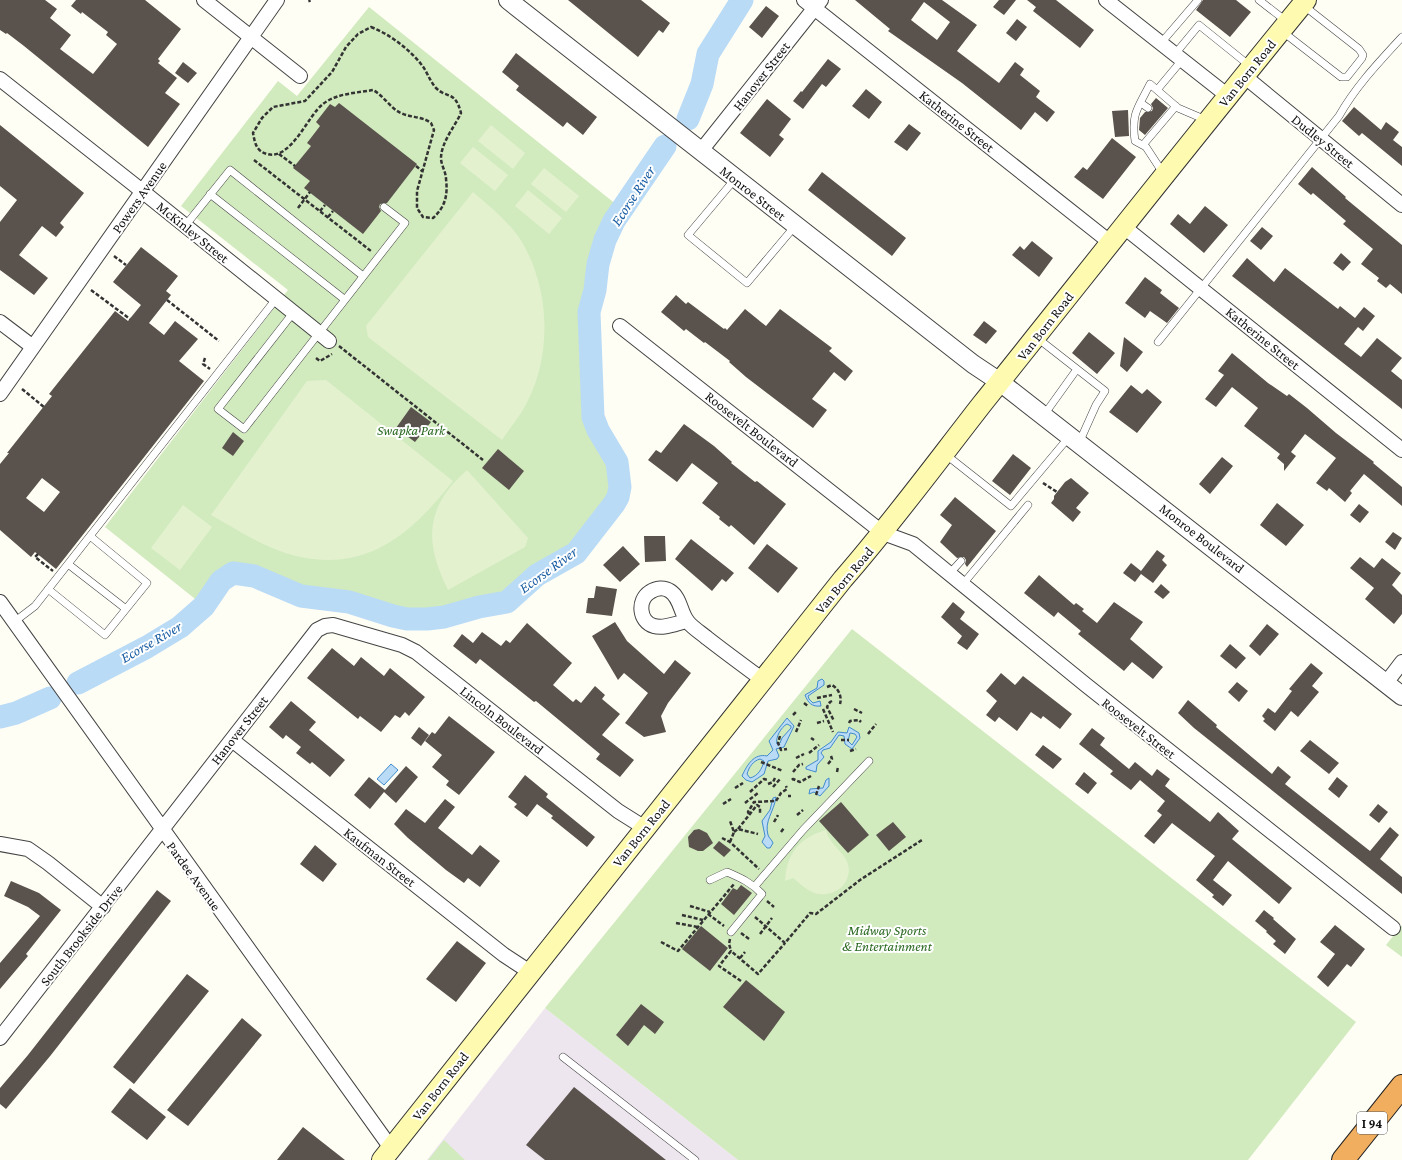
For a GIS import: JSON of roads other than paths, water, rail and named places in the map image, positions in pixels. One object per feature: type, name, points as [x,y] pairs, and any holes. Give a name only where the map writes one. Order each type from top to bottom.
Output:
[{"type":"highway","name":"I 94","points":[[1343,1160],[1402,1086]]},
{"type":"main road","name":"Van Born Road","points":[[386,1154],[843,579],[883,533],[1000,382],[1304,2]]},
{"type":"street","points":[[204,0],[300,76]]},
{"type":"street","name":"Powers Avenue","points":[[0,394],[277,0]]},
{"type":"street","name":"Monroe Street","points":[[508,0],[734,179],[973,364],[1000,382]]},
{"type":"street","points":[[1106,0],[1228,96]]},
{"type":"street","name":"Hanover Street","points":[[695,148],[813,3]]},
{"type":"street","name":"Katherine Street","points":[[813,3],[1111,243]]},
{"type":"street","name":"Dudley Street","points":[[1247,72],[1320,139],[1402,205]]},
{"type":"street","name":"McKinley Street","points":[[0,79],[324,337]]},
{"type":"street","name":"Katherine Street","points":[[1124,227],[1402,450]]},
{"type":"street","points":[[0,322],[33,348]]},
{"type":"street","name":"Roosevelt Boulevard","points":[[620,326],[883,533]]},
{"type":"street","name":"Monroe Boulevard","points":[[1000,382],[1075,439],[1402,696]]},
{"type":"street","name":"Roosevelt Street","points":[[883,533],[913,544],[1104,700],[1393,928]]},
{"type":"street","name":"Pardee Avenue","points":[[0,602],[162,831],[386,1154]]},
{"type":"street","points":[[687,621],[736,662],[763,680]]},
{"type":"street","name":"Lincoln Boulevard","points":[[317,630],[325,626],[333,625],[402,645],[416,652],[618,811],[645,828]]},
{"type":"street","name":"Hanover Street","points":[[162,831],[317,630]]},
{"type":"street","points":[[1386,683],[1402,662]]},
{"type":"street","name":"Kaufman Street","points":[[232,740],[504,955],[530,972]]},
{"type":"street","name":"South Brookside Drive","points":[[0,1038],[162,831]]},
{"type":"street","points":[[0,844],[28,849],[103,907]]},
{"type":"lane","points":[[1161,44],[1198,0]]},
{"type":"lane","points":[[1259,0],[1284,27],[1341,77],[1347,76],[1363,55],[1358,48],[1304,2]]},
{"type":"lane","points":[[1157,90],[1199,25],[1247,72]]},
{"type":"lane","points":[[1158,342],[1320,139],[1381,59],[1402,37]]},
{"type":"lane","points":[[1165,175],[1146,147],[1135,141],[1133,125],[1150,84],[1176,106],[1208,121]]},
{"type":"lane","points":[[1141,103],[1148,108]]},
{"type":"lane","points":[[1143,145],[1162,119],[1176,106]]},
{"type":"lane","points":[[184,226],[230,170],[363,276]]},
{"type":"lane","points":[[734,179],[688,235],[747,283],[795,226]]},
{"type":"lane","points":[[210,194],[344,299]]},
{"type":"lane","points":[[294,313],[218,409],[244,429],[324,337],[344,299],[405,223],[384,207]]},
{"type":"lane","points":[[14,622],[35,606],[48,590],[276,299]]},
{"type":"lane","points":[[944,453],[1011,506],[1075,439],[1105,391],[1036,337]]},
{"type":"lane","points":[[1044,415],[1077,369]]},
{"type":"lane","points":[[963,584],[1028,505]]},
{"type":"lane","points":[[48,590],[105,635],[148,583],[90,536]]},
{"type":"lane","points":[[950,573],[961,561]]},
{"type":"lane","points":[[68,564],[126,609]]},
{"type":"lane","points":[[755,886],[803,830],[869,761]]},
{"type":"lane","points":[[710,880],[727,872],[740,877],[755,886],[762,894],[732,932]]},
{"type":"lane","points":[[563,1057],[695,1160]]},
{"type":"water","points":[[822,679],[824,681],[824,685],[808,696],[813,703],[820,701],[821,706],[815,706],[809,702],[805,695],[817,688],[818,681]]},
{"type":"water","points":[[787,718],[794,726],[784,747],[776,749],[779,756],[777,759],[768,761],[764,774],[752,782],[746,780],[742,776],[752,761],[758,756],[767,756],[773,750],[769,741]],"holes":[[[787,724],[791,726],[791,728],[782,738],[780,743],[777,744],[779,733]],[[760,759],[764,761],[761,769],[755,776],[750,778],[747,774],[749,769],[753,763]]]},
{"type":"water","points":[[849,727],[859,733],[860,738],[852,749],[845,744],[844,736],[839,735],[830,748],[823,750],[821,753],[824,757],[817,765],[816,772],[806,769],[806,767],[818,760],[818,751],[831,742],[838,732],[847,733]],"holes":[[[850,733],[855,734],[857,737],[852,745],[848,741]]]},
{"type":"water","points":[[391,764],[398,770],[384,785],[377,779]]},
{"type":"water","points":[[829,778],[829,786],[820,796],[814,792],[809,794],[810,789],[823,788],[826,780]]},
{"type":"water","points":[[776,797],[767,825],[768,835],[773,843],[770,848],[767,848],[762,842],[765,836],[762,821],[770,810],[773,798]]},
{"type":"waterway","name":"Ecorse River","points":[[688,119],[702,84],[708,54],[742,0]]},
{"type":"waterway","name":"Ecorse River","points":[[78,683],[147,647],[180,627],[204,606],[221,581],[233,573],[254,576],[301,596],[349,602],[407,619],[427,619],[444,617],[479,607],[507,602],[537,575],[576,553],[614,504],[618,497],[620,487],[617,462],[598,430],[593,417],[589,312],[595,290],[598,264],[605,240],[614,221],[665,146]]},
{"type":"waterway","name":"Ecorse River","points":[[0,717],[16,713],[50,698]]},
{"type":"park label","name":"Swapka Park","points":[[411,430]]},
{"type":"park label","name":"Midway Sports & Entertainment","points":[[887,938]]}]
